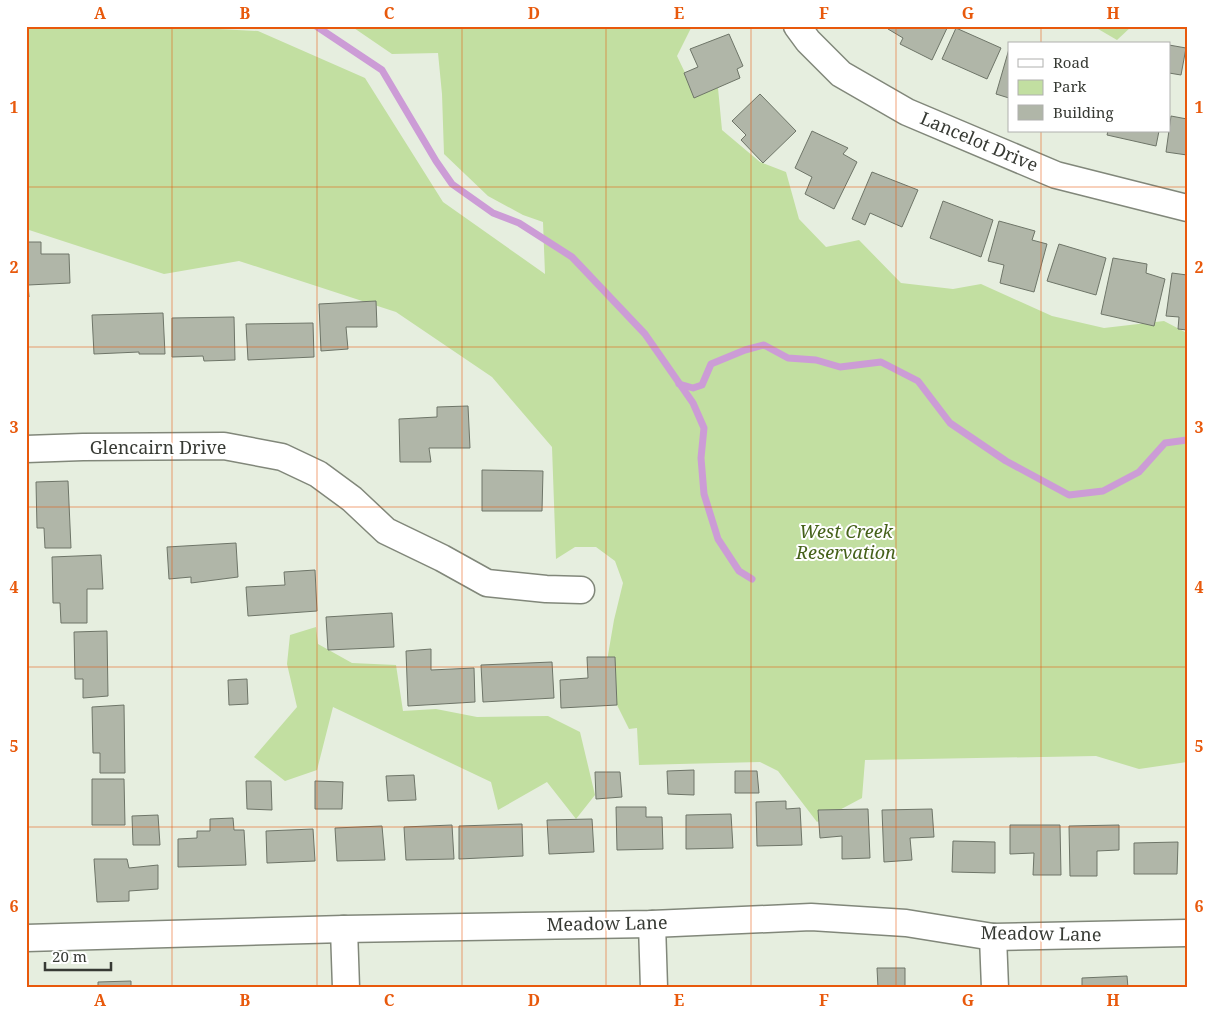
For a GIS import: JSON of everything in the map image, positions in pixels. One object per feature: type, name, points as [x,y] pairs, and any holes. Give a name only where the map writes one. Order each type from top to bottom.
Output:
[{"type":"street","name":"Lancelot Drive","points":[[797,26],[808,41],[841,74],[907,112],[1056,175],[1187,208]]},
{"type":"street","name":"Glencairn Drive","points":[[26,450],[83,447],[224,446],[282,457],[318,474],[352,499],[386,531],[442,558],[487,583],[546,589],[581,590]]},
{"type":"street","name":"Meadow Lane","points":[[26,938],[344,929],[652,924],[811,917],[906,923],[994,937],[1187,933]]},
{"type":"street","points":[[652,924],[654,988]]},
{"type":"street","points":[[344,929],[346,988]]},
{"type":"street","points":[[994,937],[995,988]]},
{"type":"green space","name":"West Creek Reservation","points":[[26,26],[162,26],[258,31],[365,78],[443,202],[545,274],[543,222],[523,215],[488,196],[444,154],[442,94],[438,53],[392,54],[351,26],[692,26],[677,56],[688,79],[718,88],[722,130],[760,162],[786,172],[799,219],[826,247],[859,240],[901,283],[953,289],[981,284],[1052,316],[1104,328],[1164,321],[1187,333],[1187,762],[1139,769],[1096,756],[865,760],[862,798],[817,822],[778,771],[760,762],[639,765],[637,728],[629,729],[607,685],[608,655],[623,583],[615,561],[596,547],[575,547],[556,559],[552,447],[492,377],[396,312],[239,261],[164,274],[26,229]]},
{"type":"green space","points":[[1093,26],[1132,26],[1117,40]]},
{"type":"green space","points":[[316,627],[318,644],[352,663],[396,665],[403,711],[436,709],[477,717],[548,716],[580,732],[595,795],[576,819],[547,782],[498,810],[491,782],[333,707],[317,770],[285,781],[254,757],[297,707],[287,664],[290,635]]},
{"type":"building","points":[[890,26],[948,26],[932,60],[900,44],[903,38],[888,29]]},
{"type":"building","points":[[956,28],[1001,48],[987,79],[942,59]]},
{"type":"building","points":[[729,34],[743,66],[737,69],[740,78],[694,98],[684,73],[698,67],[690,49]]},
{"type":"building","points":[[1170,45],[1186,48],[1181,75],[1170,73]]},
{"type":"building","points":[[1008,52],[1008,98],[996,94]]},
{"type":"building","points":[[760,94],[796,131],[763,163],[741,140],[746,135],[732,121]]},
{"type":"building","points":[[1171,116],[1187,119],[1187,155],[1166,152]]},
{"type":"building","points":[[812,131],[848,148],[843,154],[857,162],[834,209],[805,194],[812,177],[795,168]]},
{"type":"building","points":[[1108,132],[1159,132],[1156,146],[1107,135]]},
{"type":"building","points":[[872,172],[918,190],[902,227],[870,213],[865,225],[852,219]]},
{"type":"building","points":[[943,201],[993,220],[981,257],[930,238]]},
{"type":"building","points":[[999,221],[1035,231],[1032,240],[1047,244],[1034,292],[1000,283],[1004,265],[988,261]]},
{"type":"building","points":[[26,242],[41,242],[41,254],[69,254],[70,283],[28,285],[29,297],[26,297]]},
{"type":"building","points":[[1059,244],[1106,258],[1096,295],[1047,281]]},
{"type":"building","points":[[1113,258],[1147,264],[1146,273],[1165,279],[1154,326],[1101,314]]},
{"type":"building","points":[[1172,273],[1187,275],[1187,330],[1178,329],[1179,317],[1166,316]]},
{"type":"building","points":[[376,301],[377,327],[346,327],[348,349],[321,351],[319,304]]},
{"type":"building","points":[[163,313],[165,354],[139,354],[139,352],[94,354],[92,315]]},
{"type":"building","points":[[234,317],[235,360],[204,361],[203,356],[172,357],[172,318]]},
{"type":"building","points":[[313,323],[314,357],[248,360],[246,324]]},
{"type":"building","points":[[468,406],[470,448],[429,448],[431,462],[400,462],[399,419],[437,417],[437,407]]},
{"type":"building","points":[[482,470],[543,471],[542,511],[482,511]]},
{"type":"building","points":[[68,481],[71,548],[45,548],[44,528],[37,528],[36,482]]},
{"type":"building","points":[[236,543],[238,577],[191,583],[191,577],[169,579],[167,547]]},
{"type":"building","points":[[101,555],[103,589],[87,589],[87,623],[61,623],[60,603],[53,603],[52,557]]},
{"type":"building","points":[[315,570],[317,611],[248,616],[246,587],[285,585],[284,572]]},
{"type":"building","points":[[392,613],[394,647],[328,650],[326,617]]},
{"type":"building","points":[[107,631],[108,696],[83,698],[83,679],[75,679],[74,632]]},
{"type":"building","points":[[431,649],[431,670],[474,668],[475,702],[408,706],[406,651]]},
{"type":"building","points":[[587,657],[615,657],[617,705],[561,708],[560,680],[588,678]]},
{"type":"building","points":[[552,662],[554,698],[483,702],[481,665]]},
{"type":"building","points":[[247,679],[248,704],[229,705],[228,680]]},
{"type":"building","points":[[124,705],[125,773],[100,773],[100,753],[93,753],[92,707]]},
{"type":"building","points":[[694,770],[694,795],[668,794],[667,771]]},
{"type":"building","points":[[735,771],[757,771],[759,793],[735,793]]},
{"type":"building","points":[[595,772],[620,772],[622,797],[596,799]]},
{"type":"building","points":[[414,775],[416,800],[388,801],[386,776]]},
{"type":"building","points":[[92,779],[124,779],[125,825],[92,825]]},
{"type":"building","points":[[246,781],[271,781],[272,810],[247,809]]},
{"type":"building","points":[[315,781],[343,782],[342,809],[315,809]]},
{"type":"building","points":[[786,801],[786,809],[800,808],[802,845],[757,846],[756,802]]},
{"type":"building","points":[[616,807],[646,807],[646,817],[662,817],[663,849],[617,850]]},
{"type":"building","points":[[868,809],[870,858],[842,859],[842,836],[820,838],[818,810]]},
{"type":"building","points":[[932,809],[934,837],[910,838],[912,860],[884,862],[882,810]]},
{"type":"building","points":[[731,814],[733,848],[686,849],[686,815]]},
{"type":"building","points":[[158,815],[160,845],[133,845],[132,816]]},
{"type":"building","points":[[233,818],[234,830],[244,830],[246,865],[178,867],[178,839],[197,838],[197,831],[210,831],[210,819]]},
{"type":"building","points":[[592,819],[594,852],[549,854],[547,820]]},
{"type":"building","points":[[522,824],[523,856],[459,859],[459,826]]},
{"type":"building","points":[[452,825],[454,859],[406,860],[404,827]]},
{"type":"building","points":[[1010,825],[1060,825],[1061,875],[1033,875],[1034,853],[1010,854]]},
{"type":"building","points":[[1119,825],[1119,850],[1097,851],[1097,876],[1070,876],[1069,826]]},
{"type":"building","points":[[382,826],[385,860],[337,861],[335,828]]},
{"type":"building","points":[[313,829],[315,861],[267,863],[266,831]]},
{"type":"building","points":[[953,841],[995,842],[995,873],[952,872]]},
{"type":"building","points":[[1178,842],[1177,874],[1134,874],[1134,843]]},
{"type":"building","points":[[94,859],[127,859],[129,868],[158,865],[158,889],[129,891],[129,901],[97,902]]},
{"type":"building","points":[[877,968],[905,968],[905,988],[878,988]]},
{"type":"building","points":[[1127,976],[1128,988],[1082,988],[1082,978]]},
{"type":"building","points":[[131,981],[131,988],[98,988],[98,982]]},
{"type":"waterway","points":[[316,26],[382,70],[436,161],[452,184],[493,213],[519,223],[572,257],[645,334],[693,403],[704,428],[701,458],[704,494],[718,539],[739,571],[752,579]]},
{"type":"waterway","points":[[679,384],[693,388],[702,385],[711,364],[745,350],[764,345],[788,358],[816,360],[840,367],[881,362],[918,381],[950,423],[1006,461],[1069,495],[1103,491],[1139,472],[1165,443],[1187,440]]}]
